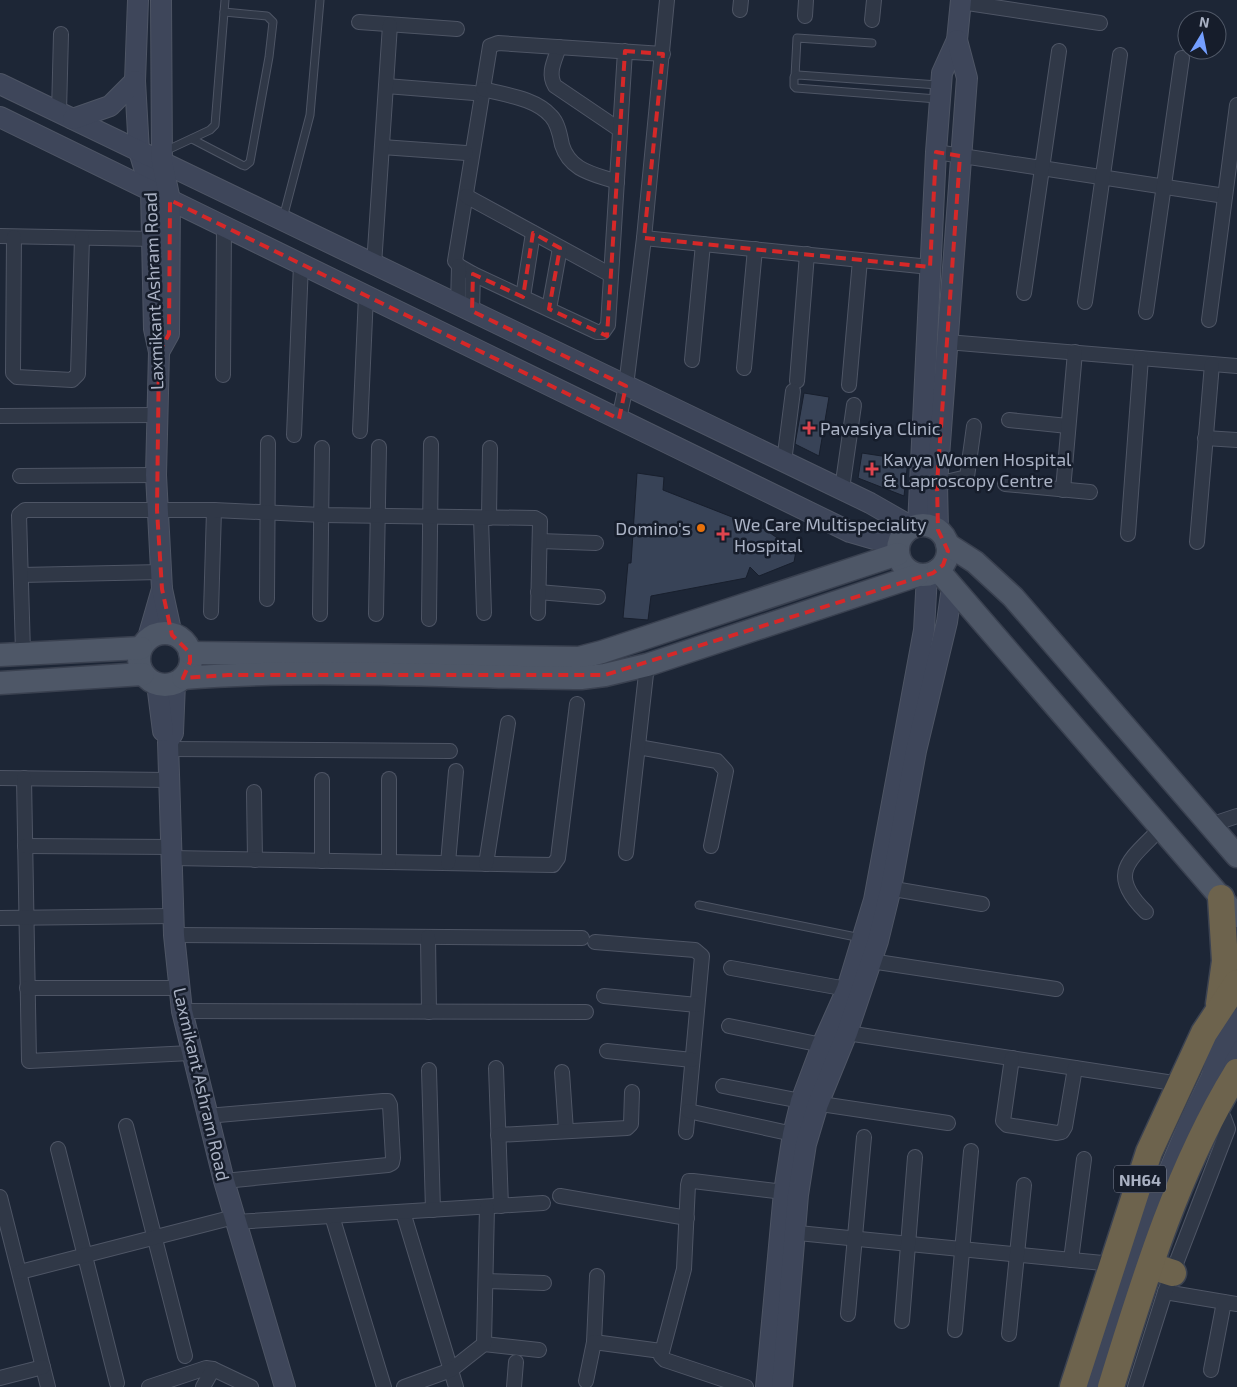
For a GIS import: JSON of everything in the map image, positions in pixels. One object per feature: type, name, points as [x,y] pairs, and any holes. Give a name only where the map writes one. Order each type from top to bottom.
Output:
[{"type":"highway","points":[[1227,1016],[1225,962],[1229,907]]},
{"type":"highway","name":"NH64","points":[[1094,1387],[1113,1264],[1149,1152],[1204,1033],[1227,1016],[1237,983]]},
{"type":"highway","name":"NH64","points":[[1094,1387],[1163,1277],[1174,1201],[1230,1076]]},
{"type":"main road","points":[[0,683],[165,680],[228,675],[374,674],[581,678],[605,675],[647,665],[934,576],[947,558],[929,531]]},
{"type":"main road","points":[[1229,907],[934,576],[905,567],[898,550],[903,535],[929,531],[975,562],[1013,597],[1237,856]]},
{"type":"main road","points":[[190,653],[579,658],[597,654],[898,550]]},
{"type":"main road","points":[[172,635],[186,645],[190,653],[190,662],[165,680],[139,656],[144,644],[154,636],[172,635]]},
{"type":"main road","points":[[0,655],[144,644]]},
{"type":"street","name":"Laxmikant Ashram Road","points":[[138,0],[135,81],[139,151],[151,191],[154,329],[159,352],[156,475],[161,581],[144,644]]},
{"type":"street","points":[[159,352],[169,334],[170,200],[162,158],[161,0]]},
{"type":"street","points":[[619,419],[626,386],[644,238],[667,0]]},
{"type":"street","points":[[805,16],[806,0]]},
{"type":"street","points":[[872,20],[874,0]]},
{"type":"street","points":[[929,531],[930,267],[936,152],[942,73],[957,40],[961,1],[1026,6],[1100,23]]},
{"type":"street","points":[[359,22],[457,29]]},
{"type":"street","points":[[374,265],[390,25]]},
{"type":"street","points":[[60,34],[66,116]]},
{"type":"street","points":[[929,531],[938,484],[967,78],[957,40]]},
{"type":"street","points":[[465,308],[459,266],[454,257],[466,196],[479,91],[490,46],[494,43],[663,54]]},
{"type":"street","points":[[559,47],[551,72],[551,79],[555,86],[620,130]]},
{"type":"street","points":[[459,266],[472,274],[597,332],[603,332],[608,325],[625,51]]},
{"type":"street","points":[[1024,293],[1059,51]]},
{"type":"street","points":[[1085,302],[1120,55]]},
{"type":"street","points":[[1146,312],[1182,60]]},
{"type":"street","points":[[66,116],[110,106],[135,81]]},
{"type":"street","points":[[0,84],[139,151],[162,158],[374,265],[929,531]]},
{"type":"street","points":[[386,86],[479,91],[537,105],[550,115],[555,122],[563,148],[573,165],[617,182]]},
{"type":"street","points":[[1209,320],[1237,105]]},
{"type":"street","points":[[0,118],[850,532],[898,550]]},
{"type":"street","points":[[382,147],[466,153]]},
{"type":"street","points":[[936,152],[1225,196]]},
{"type":"street","points":[[466,196],[611,275]]},
{"type":"street","points":[[223,375],[224,226]]},
{"type":"street","points":[[523,297],[532,233]]},
{"type":"street","points":[[0,236],[153,239]]},
{"type":"street","points":[[14,236],[13,373],[17,377],[72,380],[78,374],[82,238]]},
{"type":"street","points":[[644,238],[930,267]]},
{"type":"street","points":[[692,360],[703,244]]},
{"type":"street","points":[[550,309],[560,248]]},
{"type":"street","points":[[744,368],[755,249]]},
{"type":"street","points":[[784,462],[795,386],[807,254]]},
{"type":"street","points":[[850,385],[860,260]]},
{"type":"street","points":[[294,435],[301,264]]},
{"type":"street","points":[[465,308],[472,274]]},
{"type":"street","points":[[360,431],[366,295]]},
{"type":"street","points":[[947,342],[1237,366]]},
{"type":"street","points":[[1063,490],[1075,352]]},
{"type":"street","points":[[1128,534],[1141,358]]},
{"type":"street","points":[[1197,542],[1212,364]]},
{"type":"street","points":[[842,489],[854,405]]},
{"type":"street","points":[[0,416],[156,415]]},
{"type":"street","points":[[1009,420],[1068,426]]},
{"type":"street","points":[[938,484],[967,478],[974,426]]},
{"type":"street","points":[[1206,438],[1237,440]]},
{"type":"street","points":[[267,599],[266,512],[268,443]]},
{"type":"street","points":[[429,619],[431,444]]},
{"type":"street","points":[[376,614],[379,447]]},
{"type":"street","points":[[320,614],[322,448]]},
{"type":"street","points":[[484,613],[485,518],[490,448]]},
{"type":"street","points":[[20,476],[156,475]]},
{"type":"street","points":[[1006,484],[1090,492]]},
{"type":"street","points":[[23,652],[19,515],[21,510],[214,510],[322,515],[538,519],[540,541],[538,613]]},
{"type":"street","points":[[211,612],[214,510]]},
{"type":"street","points":[[540,541],[596,542]]},
{"type":"street","points":[[21,575],[161,581],[172,635]]},
{"type":"street","points":[[782,1387],[787,1232],[784,1192],[793,1134],[847,1033],[884,887],[947,622],[934,576]]},
{"type":"street","points":[[766,1387],[787,1232],[798,1194],[806,1144],[809,1102],[822,1045],[847,989],[864,960],[863,938],[884,887],[934,576]]},
{"type":"street","points":[[538,592],[598,597]]},
{"type":"street","points":[[626,853],[647,665]]},
{"type":"street","name":"Laxmikant Ashram Road","points":[[165,680],[173,733],[169,746],[169,780],[174,926],[178,988],[182,1012],[224,1181],[285,1387]]},
{"type":"street","points":[[25,846],[172,853],[254,860],[553,866],[557,863],[578,704]]},
{"type":"street","points":[[486,864],[508,723]]},
{"type":"street","points":[[169,746],[450,751]]},
{"type":"street","points":[[638,747],[717,761],[724,767],[726,772],[711,846]]},
{"type":"street","points":[[448,864],[456,771]]},
{"type":"street","points":[[0,778],[169,780]]},
{"type":"street","points":[[24,778],[28,1058],[31,1062],[191,1053]]},
{"type":"street","points":[[389,779],[389,862]]},
{"type":"street","points":[[322,780],[322,861]]},
{"type":"street","points":[[254,792],[254,860]]},
{"type":"street","points":[[1210,825],[1237,816]]},
{"type":"street","points":[[1146,912],[1130,896],[1125,879],[1126,867],[1130,860],[1160,829]]},
{"type":"street","points":[[884,887],[982,904]]},
{"type":"street","points":[[0,918],[428,937],[589,940],[699,951],[702,956],[686,1132]]},
{"type":"street","points":[[428,937],[429,1012]]},
{"type":"street","points":[[864,960],[1056,989]]},
{"type":"street","points":[[731,968],[847,989]]},
{"type":"street","points":[[27,988],[178,988]]},
{"type":"street","points":[[604,996],[697,1006]]},
{"type":"street","points":[[182,1012],[586,1012]]},
{"type":"street","points":[[1227,1016],[1216,1055],[1230,1076]]},
{"type":"street","points":[[729,1026],[822,1045]]},
{"type":"street","points":[[847,1033],[1180,1084]]},
{"type":"street","points":[[1230,1076],[1227,1063],[1237,1050]]},
{"type":"street","points":[[606,1051],[692,1060]]},
{"type":"street","points":[[1012,1058],[1003,1122],[1007,1125],[1057,1133],[1062,1132],[1065,1128],[1075,1068]]},
{"type":"street","points":[[484,1344],[486,1281],[494,1206],[498,1135],[496,1068]]},
{"type":"street","points":[[429,1070],[433,1210]]},
{"type":"street","points":[[562,1072],[566,1131]]},
{"type":"street","points":[[1094,1387],[1156,1202],[1190,1120],[1230,1076]]},
{"type":"street","points":[[724,1086],[809,1102],[948,1123]]},
{"type":"street","points":[[498,1135],[630,1127],[632,1092]]},
{"type":"street","points":[[207,1116],[383,1100],[388,1101],[390,1105],[393,1158],[392,1163],[388,1165],[224,1181]]},
{"type":"street","points":[[688,1111],[793,1134]]},
{"type":"street","points":[[126,1126],[184,1356]]},
{"type":"street","points":[[848,1314],[864,1137]]},
{"type":"street","points":[[58,1149],[117,1383]]},
{"type":"street","points":[[955,1330],[971,1151]]},
{"type":"street","points":[[902,1320],[915,1157]]},
{"type":"street","points":[[1071,1260],[1084,1159]]},
{"type":"street","points":[[746,1387],[665,1360],[661,1356],[683,1275],[689,1181],[784,1192]]},
{"type":"street","points":[[1009,1334],[1024,1185]]},
{"type":"street","points":[[560,1196],[687,1218]]},
{"type":"street","points":[[0,1197],[48,1387]]},
{"type":"street","points":[[20,1272],[154,1238],[235,1220],[543,1203]]},
{"type":"street","points":[[403,1212],[456,1387]]},
{"type":"street","points":[[332,1216],[384,1387]]},
{"type":"street","points":[[787,1232],[1113,1264]]},
{"type":"street","points":[[586,1381],[594,1342],[596,1276]]},
{"type":"street","points":[[1135,1387],[1163,1277],[1231,1303],[1212,1370]]},
{"type":"street","points":[[486,1281],[544,1283]]},
{"type":"street","points":[[594,1342],[661,1351]]},
{"type":"street","points":[[404,1387],[450,1370],[484,1344],[539,1350]]},
{"type":"street","points":[[514,1387],[516,1362]]},
{"type":"street","points":[[0,1378],[43,1367]]},
{"type":"street","points":[[149,1387],[198,1370],[213,1369],[251,1387]]},
{"type":"street","points":[[203,1387],[213,1369]]},
{"type":"lane","points":[[162,158],[210,130],[215,125],[225,0]]},
{"type":"lane","points":[[282,220],[310,115],[320,0]]},
{"type":"lane","points":[[192,139],[242,165],[245,166],[250,162],[268,63],[272,22],[267,16],[224,12]]},
{"type":"lane","points":[[872,43],[797,38],[795,76],[793,81],[796,88],[941,92]]},
{"type":"lane","points":[[795,76],[941,92]]},
{"type":"lane","points":[[699,905],[863,938]]},
{"type":"highlighted area","points":[[625,51],[663,54],[644,238],[930,267],[936,152],[960,156],[937,484],[938,530],[948,551],[943,565],[933,573],[605,675],[228,675],[183,678],[190,662],[190,653],[172,635],[162,589],[157,510],[159,352],[169,334],[170,200],[619,419],[626,386],[472,311],[473,274],[523,297],[533,233],[560,248],[549,309],[607,336]]},
{"type":"building","points":[[804,393],[829,397],[819,456],[795,444]]},
{"type":"building","points":[[862,453],[908,460],[904,496],[858,478]]},
{"type":"building","points":[[637,473],[664,477],[663,490],[750,524],[749,532],[763,528],[796,551],[794,562],[759,576],[750,567],[746,578],[651,596],[648,620],[623,618],[628,563],[631,563]]},
{"type":"place","name":"Pavasiya Clinic","points":[[809,428]]},
{"type":"place","name":"Kavya Women Hospital & Laproscopy Centre","points":[[872,469]]},
{"type":"place","name":"Domino's","points":[[701,528]]},
{"type":"place","name":"We Care Multispeciality Hospital","points":[[723,534]]}]
